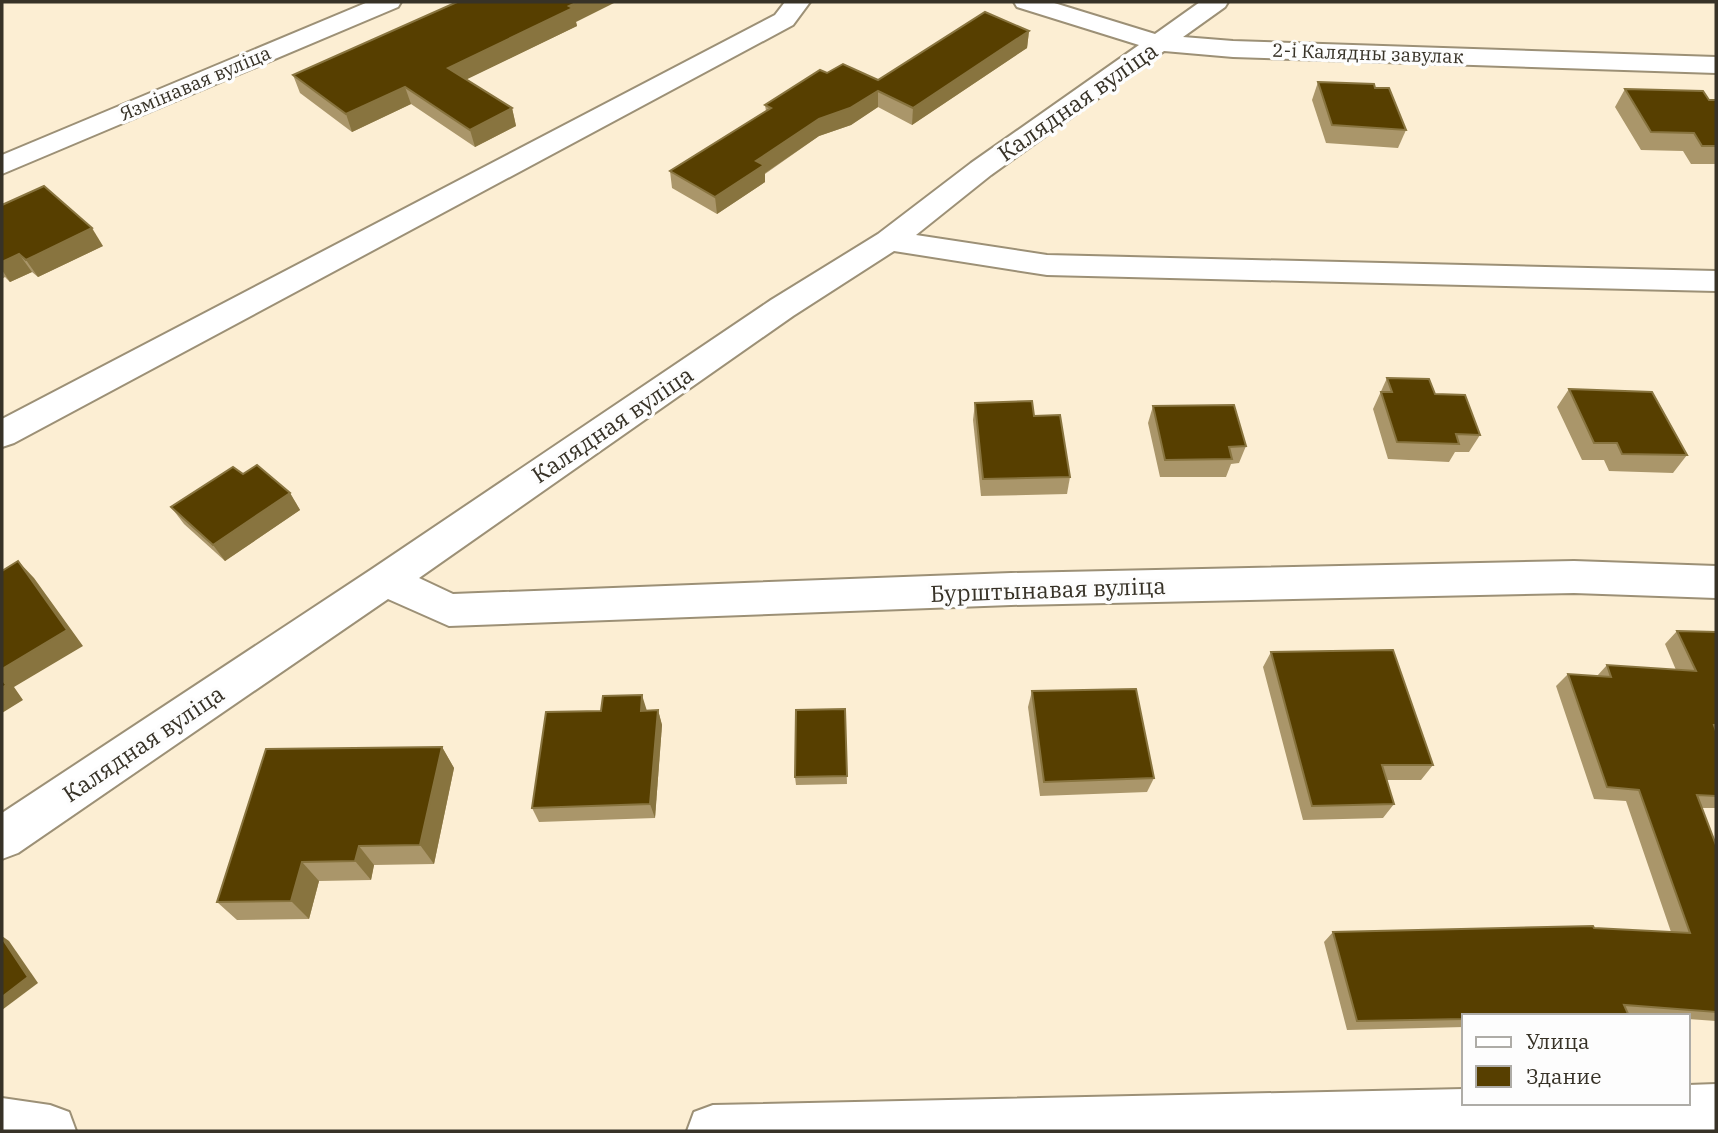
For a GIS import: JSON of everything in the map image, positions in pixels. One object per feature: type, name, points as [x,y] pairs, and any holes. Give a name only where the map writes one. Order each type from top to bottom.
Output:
[{"type":"street","name":"Язмінавая вуліца","points":[[2,165],[389,2]]},
{"type":"street","points":[[2,434],[784,20],[799,2]]},
{"type":"street","name":"2-і Калядны завулак","points":[[1026,2],[1159,43],[1233,49],[1716,65]]},
{"type":"street","name":"Калядная вуліца","points":[[2,838],[386,580],[782,308],[889,242],[981,169],[1216,2]]},
{"type":"street","points":[[889,242],[1047,265],[1716,281]]},
{"type":"street","name":"Бурштынавая вуліца","points":[[386,580],[449,610],[1025,589],[1574,577],[1716,582]]},
{"type":"street","points":[[713,1131],[1716,1110]]},
{"type":"street","points":[[2,1124],[50,1131]]},
{"type":"building","points":[[457,2],[578,2],[569,6],[573,8],[448,68],[512,108],[470,130],[405,87],[346,114],[293,75]]},
{"type":"building","points":[[985,12],[1029,31],[913,108],[878,91],[850,108],[819,119],[756,161],[764,165],[715,197],[670,171],[771,108],[765,105],[820,70],[827,73],[843,64],[878,80]]},
{"type":"building","points":[[1318,82],[1374,84],[1375,88],[1389,88],[1406,130],[1332,125]]},
{"type":"building","points":[[1625,89],[1703,91],[1709,100],[1716,100],[1716,146],[1702,146],[1694,133],[1651,132]]},
{"type":"building","points":[[44,186],[92,228],[26,260],[19,254],[2,262],[2,205]]},
{"type":"building","points":[[1387,378],[1429,379],[1435,394],[1465,395],[1480,435],[1456,434],[1459,444],[1397,442],[1381,392],[1392,392]]},
{"type":"building","points":[[1569,389],[1652,392],[1687,455],[1622,454],[1617,443],[1594,443]]},
{"type":"building","points":[[1032,401],[1034,416],[1060,415],[1070,477],[983,479],[975,403]]},
{"type":"building","points":[[1234,405],[1246,446],[1229,447],[1232,459],[1165,460],[1153,406]]},
{"type":"building","points":[[257,465],[290,493],[213,545],[171,507],[233,467],[243,474]]},
{"type":"building","points":[[18,561],[67,630],[2,669],[2,571]]},
{"type":"building","points":[[1677,631],[1716,632],[1716,796],[1697,795],[1716,845],[1716,1012],[1624,1005],[1628,1014],[1462,1014],[1462,1019],[1357,1021],[1333,932],[1593,926],[1690,933],[1639,790],[1607,787],[1568,674],[1611,677],[1607,665],[1696,671]]},
{"type":"building","points":[[1393,650],[1433,765],[1382,765],[1394,804],[1312,806],[1271,652]]},
{"type":"building","points":[[1136,689],[1154,778],[1044,782],[1032,691]]},
{"type":"building","points":[[642,695],[641,711],[658,710],[650,804],[532,808],[546,712],[601,711],[603,696]]},
{"type":"building","points":[[845,709],[847,776],[795,777],[796,710]]},
{"type":"building","points":[[442,747],[420,845],[359,846],[355,861],[302,862],[291,901],[217,902],[266,749]]},
{"type":"building","points":[[2,938],[28,977],[2,997]]}]
